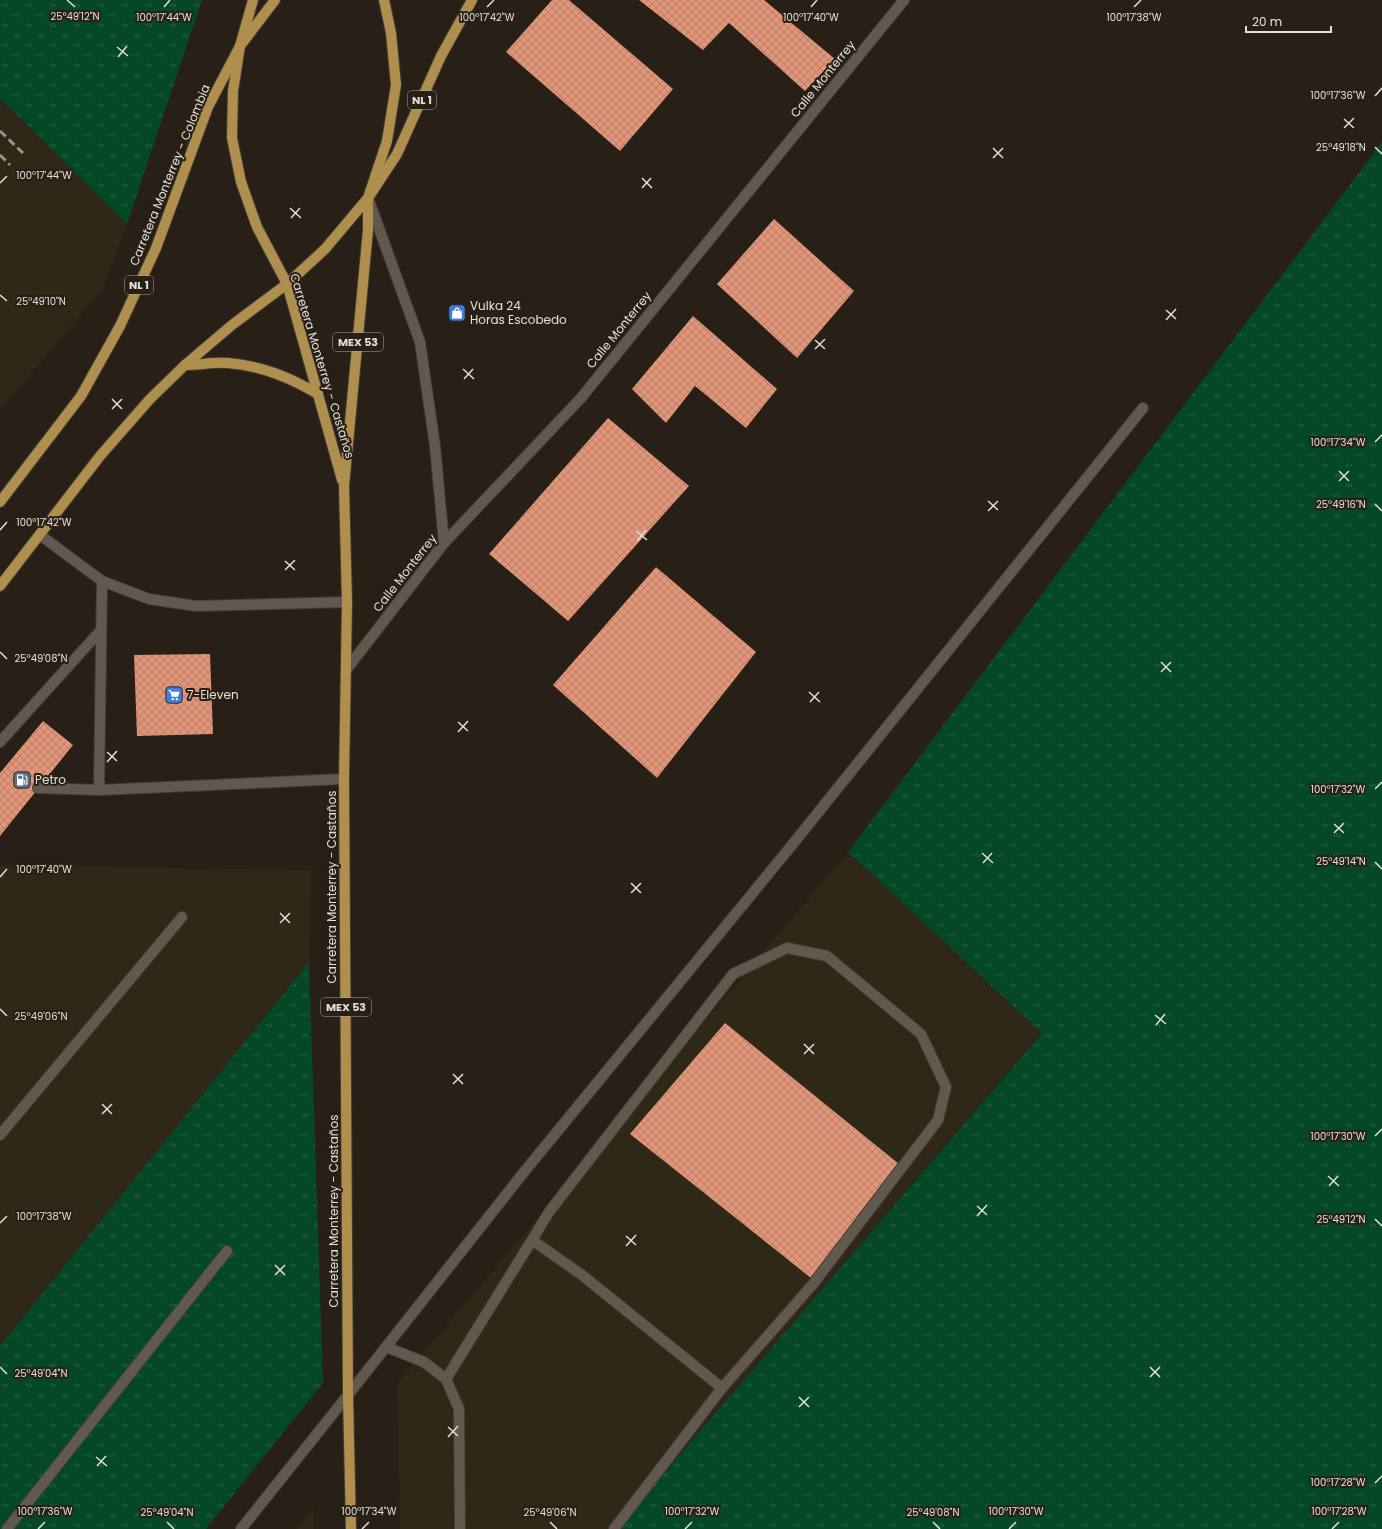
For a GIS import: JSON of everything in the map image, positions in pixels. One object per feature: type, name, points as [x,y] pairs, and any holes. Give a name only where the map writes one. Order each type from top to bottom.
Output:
[{"type":"main road","name":"Carretera Monterrey - Castaños","points":[[252,0],[240,46],[233,91],[232,138],[241,182],[254,219],[286,284],[344,486]]},
{"type":"main road","name":"Carretera Monterrey - Colombia","points":[[0,502],[81,396],[120,326],[156,248],[208,107],[240,46],[275,0]]},
{"type":"main road","name":"Carretera Monterrey - Castaños","points":[[351,1529],[348,1395],[344,779],[346,602],[344,486],[368,230],[368,198],[386,141],[396,85],[391,33],[384,0]]},
{"type":"main road","name":"NL 1","points":[[0,586],[100,456],[150,399],[185,365],[232,325],[286,284],[325,249],[368,198],[397,154],[442,56],[472,0]]},
{"type":"main road","points":[[185,365],[227,363],[260,368],[290,379],[318,394]]},
{"type":"street","name":"Calle Monterrey","points":[[346,670],[444,543],[581,398],[904,0]]},
{"type":"street","points":[[368,198],[420,342],[435,446],[444,543]]},
{"type":"street","points":[[241,1529],[524,1172],[792,845],[1143,408]]},
{"type":"street","points":[[40,535],[102,581],[149,599],[196,606],[346,602]]},
{"type":"street","points":[[99,790],[102,581]]},
{"type":"street","points":[[0,742],[101,630]]},
{"type":"street","points":[[38,788],[99,790],[344,779]]},
{"type":"street","points":[[0,1135],[182,917]]},
{"type":"street","points":[[446,1379],[549,1212],[733,974],[788,948],[827,956],[921,1034],[946,1087],[938,1120],[813,1284],[722,1388],[614,1529]]},
{"type":"street","points":[[532,1240],[582,1275],[722,1388]]},
{"type":"street","points":[[7,1529],[227,1252]]},
{"type":"street","points":[[386,1347],[424,1362],[446,1379],[459,1409],[460,1529]]},
{"type":"shaded area","points":[[0,98],[127,224],[102,290],[0,410]]},
{"type":"shaded area","points":[[848,852],[1042,1032],[616,1529],[400,1529],[397,1384]]},
{"type":"shaded area","points":[[0,866],[311,870],[309,962],[0,1347]]},
{"type":"shaded area","points":[[314,1507],[314,1529],[297,1529]]},
{"type":"green space","points":[[0,0],[202,0],[127,224],[0,98]]},
{"type":"green space","points":[[1382,142],[1382,1529],[616,1529],[1042,1033],[848,852]]},
{"type":"green space","points":[[309,962],[323,1383],[206,1529],[0,1529],[0,1346]]},
{"type":"building","points":[[552,0],[569,0],[673,89],[620,151],[506,52]]},
{"type":"building","points":[[639,0],[764,0],[835,59],[805,91],[729,23],[703,50]]},
{"type":"building","points":[[774,219],[854,291],[797,358],[717,284]]},
{"type":"building","points":[[693,316],[777,389],[746,428],[695,386],[666,423],[632,389]]},
{"type":"building","points":[[608,418],[689,486],[568,621],[489,554]]},
{"type":"building","points":[[656,567],[756,652],[657,778],[553,685]]},
{"type":"building","name":"7-Eleven","points":[[210,654],[213,734],[137,736],[134,655]]},
{"type":"building","name":"Petro","points":[[43,721],[73,745],[0,836],[0,773]]},
{"type":"building","points":[[725,1023],[899,1164],[811,1278],[630,1134]]},
{"type":"railway","points":[[0,131],[23,153]]},
{"type":"railway","points":[[0,155],[10,165]]},
{"type":"place","name":"Vulka 24 Horas Escobedo","points":[[457,313]]},
{"type":"place","name":"7-Eleven","points":[[174,695]]},
{"type":"place","name":"Petro","points":[[22,780]]}]
